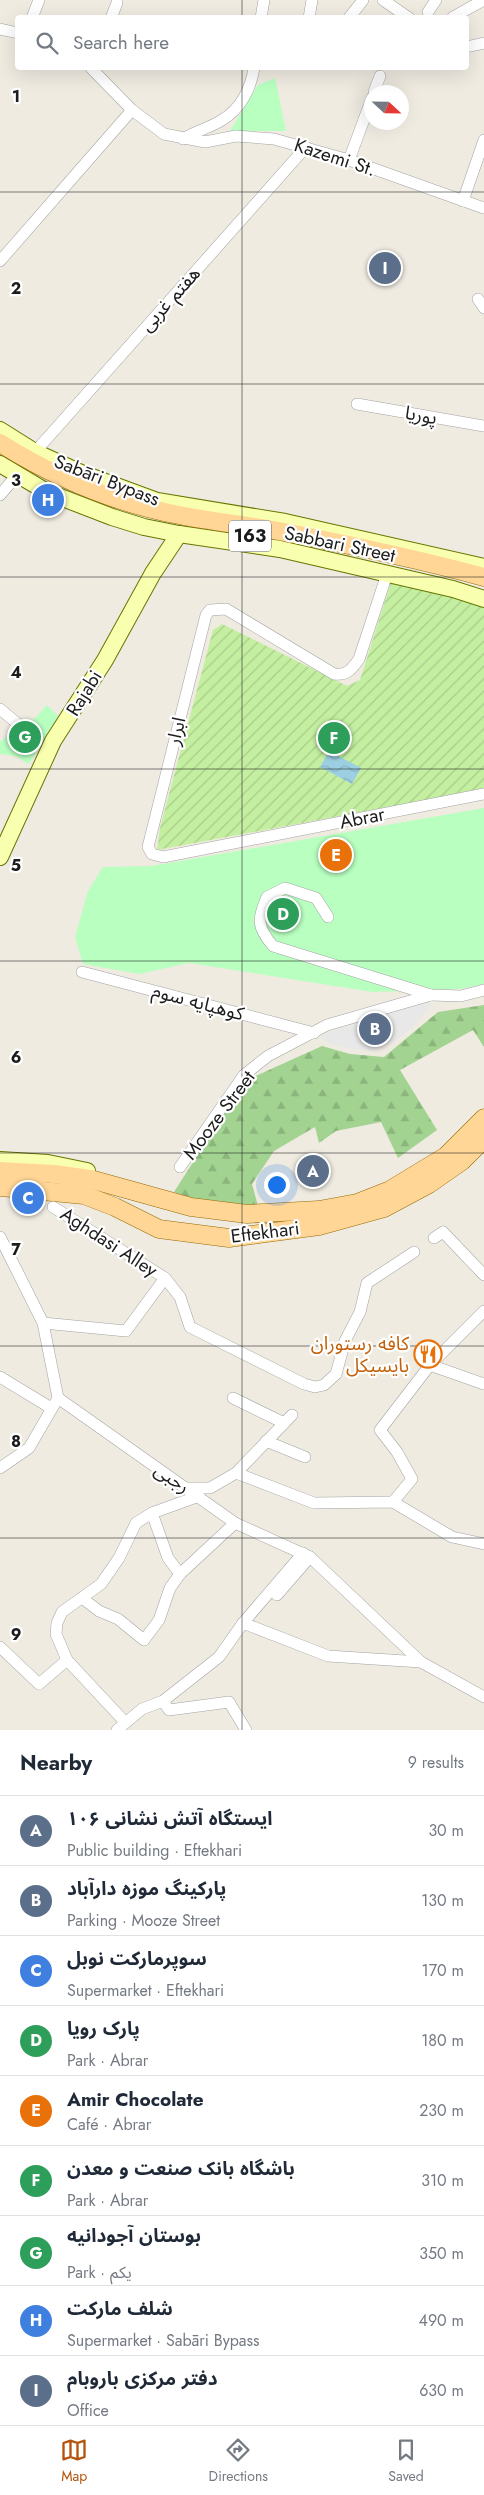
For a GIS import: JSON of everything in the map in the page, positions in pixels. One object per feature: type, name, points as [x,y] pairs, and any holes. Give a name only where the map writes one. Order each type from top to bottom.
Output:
[{"type":"main road","name":"Sabāri Bypass","points":[[0,430],[47,492],[104,514],[179,534],[280,549],[484,598]]},
{"type":"main road","name":"Sabbari Street","points":[[0,443],[26,464],[118,500],[179,516],[283,532],[484,577]]},
{"type":"main road","name":"163","points":[[0,453],[26,464],[52,482],[116,508],[146,517],[179,525],[282,540],[484,588]]},
{"type":"main road","name":"Sabāri Bypass","points":[[0,464],[26,464],[81,474],[157,501],[285,522],[484,567]]},
{"type":"main road","name":"Rajabi","points":[[0,857],[53,741],[105,660],[153,572],[179,534]]},
{"type":"main road","name":"Eftekhari","points":[[0,1187],[84,1194],[115,1206],[160,1229],[183,1233],[229,1238],[318,1226],[362,1216],[446,1156],[484,1118]]},
{"type":"main road","name":"Eftekhari","points":[[0,1171],[54,1174],[90,1179],[191,1207],[247,1214],[320,1210],[384,1200],[429,1184],[462,1161],[484,1139]]},
{"type":"main road","points":[[0,1160],[48,1164],[91,1172],[118,1180],[159,1197]]},
{"type":"main road","points":[[183,1233],[178,1222],[181,1215],[191,1207]]},
{"type":"street","points":[[33,15],[40,0]]},
{"type":"street","points":[[262,15],[264,0]]},
{"type":"street","points":[[310,15],[312,0]]},
{"type":"street","points":[[352,15],[363,0]]},
{"type":"street","points":[[383,0],[392,13]]},
{"type":"street","points":[[428,12],[436,0]]},
{"type":"street","points":[[457,15],[484,0]]},
{"type":"street","points":[[111,15],[117,3]]},
{"type":"street","points":[[0,29],[15,32]]},
{"type":"street","points":[[469,46],[484,43]]},
{"type":"street","name":"Kazemi St.","points":[[93,70],[132,110],[164,134],[205,142],[246,136],[274,139],[349,160],[484,208]]},
{"type":"street","points":[[182,139],[221,121],[233,112],[252,83],[254,70]]},
{"type":"street","points":[[377,85],[380,76]]},
{"type":"street","points":[[0,261],[132,110]]},
{"type":"street","points":[[349,160],[364,120]]},
{"type":"street","points":[[463,201],[484,140]]},
{"type":"street","name":"هفتم غربی","points":[[0,495],[306,147]]},
{"type":"street","name":"پوریا","points":[[357,404],[484,426]]},
{"type":"street","name":"ابرار","points":[[387,574],[359,659],[351,670],[341,675],[334,674],[226,609],[210,610],[206,615],[148,847],[152,854],[163,857],[484,794]]},
{"type":"street","points":[[0,709],[18,724]]},
{"type":"street","points":[[328,917],[316,898],[286,888],[266,897],[259,915],[261,932],[273,946],[431,995]]},
{"type":"street","name":"کوهپایه سوم","points":[[82,972],[314,1033]]},
{"type":"street","name":"Mooze Street","points":[[180,1167],[244,1075],[268,1056],[328,1025],[431,995],[461,996],[484,990]]},
{"type":"street","name":"Aghdasi Alley","points":[[53,1207],[165,1278],[180,1297],[190,1327],[304,1384],[315,1386],[324,1385],[336,1374],[345,1341],[360,1312],[367,1283],[414,1252]]},
{"type":"street","points":[[434,1238],[443,1232],[484,1275]]},
{"type":"street","points":[[0,1237],[43,1322],[54,1403],[29,1448],[0,1468]]},
{"type":"street","points":[[43,1322],[126,1331],[165,1278]]},
{"type":"street","points":[[394,1502],[412,1479],[397,1452],[380,1430],[430,1365],[484,1311]]},
{"type":"street","points":[[430,1365],[484,1384]]},
{"type":"street","name":"رجبی","points":[[0,1377],[54,1403],[199,1496],[235,1523],[306,1555],[421,1662]]},
{"type":"street","points":[[186,1488],[210,1488],[236,1473],[288,1419],[233,1398]]},
{"type":"street","points":[[266,1441],[306,1457]]},
{"type":"street","points":[[236,1473],[314,1503],[394,1502],[452,1537],[484,1544]]},
{"type":"street","points":[[199,1496],[152,1513],[136,1523],[119,1558],[101,1584],[62,1612],[57,1623],[56,1634],[67,1660],[121,1726],[142,1709],[163,1701],[219,1658],[306,1555]]},
{"type":"street","points":[[152,1513],[168,1558],[180,1574]]},
{"type":"street","points":[[82,1598],[99,1611],[118,1619],[144,1640],[159,1620],[170,1588],[180,1574],[235,1523]]},
{"type":"street","points":[[247,1623],[328,1656],[421,1662],[484,1696]]},
{"type":"street","points":[[0,1647],[39,1684],[67,1660]]},
{"type":"street","points":[[163,1701],[169,1710],[229,1702],[246,1730]]},
{"type":"green space","points":[[275,78],[286,131],[230,131],[258,85]]},
{"type":"green space","points":[[392,579],[484,604],[484,789],[157,850],[160,828],[213,630],[222,624],[347,686],[360,680]]},
{"type":"green space","points":[[47,705],[58,716],[29,764],[15,756],[0,754],[0,742],[12,732],[22,732]]},
{"type":"green space","points":[[484,808],[484,984],[460,989],[373,992],[189,963],[139,974],[83,964],[75,937],[88,891],[103,867],[152,866]]},
{"type":"green space","points":[[484,1005],[484,1047],[473,1030],[400,1070],[437,1130],[398,1158],[381,1122],[336,1131],[319,1143],[315,1127],[274,1151],[252,1184],[258,1206],[195,1200],[174,1192],[232,1101],[249,1079],[322,1046],[350,1054],[384,1057],[438,1012]]},
{"type":"shaded area","points":[[426,999],[432,1004],[415,1025],[396,1041],[374,1051],[346,1048],[331,1044],[318,1036]]},
{"type":"water","points":[[329,751],[361,768],[352,784],[320,767]]},
{"type":"place","name":"دفتر مرکزی باروبام","points":[[385,268]]},
{"type":"place","name":"شلف مارکت","points":[[48,500]]},
{"type":"place","name":"بوستان آجودانیه","points":[[25,737]]},
{"type":"place","name":"باشگاه بانک صنعت و معدن","points":[[334,738]]},
{"type":"place","name":"Amir Chocolate","points":[[336,855]]},
{"type":"place","name":"پارک رویا","points":[[283,914]]},
{"type":"place","name":"پارکینگ موزه دارآباد","points":[[375,1029]]},
{"type":"place","name":"ایستگاه آتش نشانی ۱۰۶","points":[[313,1171]]},
{"type":"place","name":"سوپرمارکت نوبل","points":[[28,1198]]},
{"type":"place","name":"کافه رستوران بایسیکل","points":[[428,1354]]}]
